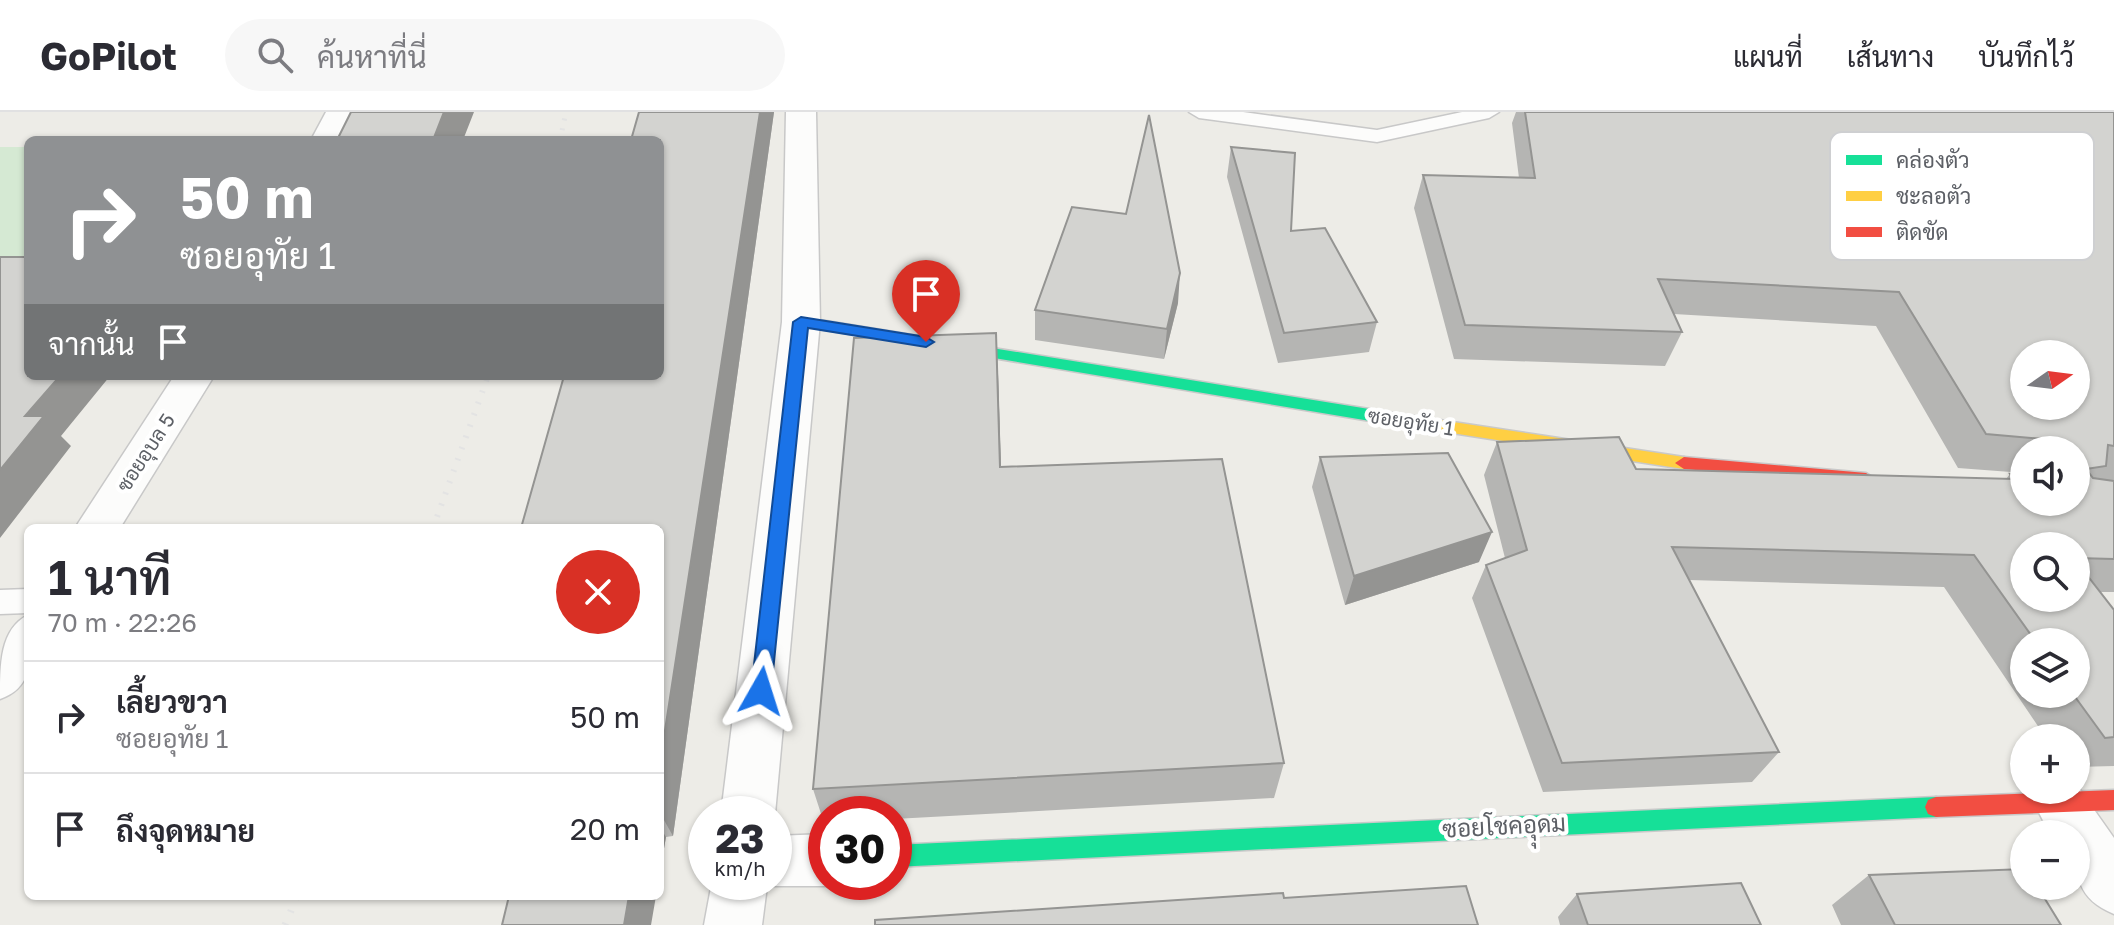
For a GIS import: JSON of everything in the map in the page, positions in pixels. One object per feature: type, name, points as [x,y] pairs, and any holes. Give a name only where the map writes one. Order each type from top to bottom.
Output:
[{"type":"street","points":[[329,136],[341,112]]},
{"type":"street","points":[[750,796],[801,322],[801,112]]},
{"type":"street","name":"ซอยอุทัย 1","points":[[801,322],[1648,460],[1883,480]]},
{"type":"street","name":"ซอยอุบล 5","points":[[100,524],[191,380]]},
{"type":"street","points":[[0,678],[24,641]]},
{"type":"street","name":"ซอยโชคอุุดม","points":[[2090,801],[2114,800]]},
{"type":"street","name":"ซอยโชคอุุดม","points":[[912,855],[1528,824],[2036,804]]},
{"type":"street","points":[[2062,804],[2114,887]]},
{"type":"street","points":[[733,925],[737,900]]},
{"type":"lane","points":[[1199,112],[1377,136],[1489,112]]},
{"type":"lane","points":[[0,602],[24,601]]},
{"type":"green space","points":[[0,147],[24,147],[24,277],[0,277]]},
{"type":"building","points":[[351,112],[444,112],[435,136],[339,136]]},
{"type":"building","points":[[639,112],[760,112],[664,737],[664,524],[522,524],[563,380],[664,380],[664,136],[632,136]]},
{"type":"building","points":[[1525,112],[2114,112],[2114,446],[2108,445],[2106,466],[2090,468],[2090,436],[1986,434],[1899,292],[1658,279],[1682,332],[1465,325],[1423,175],[1535,178]]},
{"type":"building","points":[[1149,115],[1180,273],[1167,329],[1035,310],[1072,207],[1126,214]]},
{"type":"building","points":[[1231,147],[1295,153],[1291,231],[1325,228],[1377,322],[1284,333]]},
{"type":"building","points":[[0,257],[24,257],[24,380],[56,380],[25,416],[44,416],[0,470]]},
{"type":"building","points":[[996,333],[1000,467],[1222,459],[1284,763],[813,789],[854,338]]},
{"type":"building","points":[[1619,437],[1636,469],[2010,479],[2010,516],[2090,516],[2090,474],[2093,478],[2114,481],[2114,559],[2090,558],[2090,532],[2010,532],[2010,606],[1974,555],[1672,547],[1779,752],[1562,763],[1486,565],[1527,550],[1497,442]]},
{"type":"building","points":[[1448,453],[1492,532],[1354,576],[1320,457]]},
{"type":"building","points":[[2090,579],[2114,610],[2114,737],[2105,738],[2083,708],[2090,708],[2090,628],[2026,628],[2015,612],[2090,612]]},
{"type":"building","points":[[2010,870],[2010,900],[2046,900],[2061,925],[1895,925],[1869,875]]},
{"type":"building","points":[[1741,883],[1761,925],[1588,925],[1577,894]]},
{"type":"building","points":[[1466,886],[1478,925],[875,925],[875,920],[1283,893],[1284,898]]},
{"type":"building","points":[[508,900],[628,900],[624,925],[502,925]]},
{"type":"railway","points":[[561,136],[566,112]]},
{"type":"railway","points":[[434,524],[487,380]]},
{"type":"railway","points":[[285,925],[295,900]]},
{"type":"traffic: fast","points":[[801,322],[1400,420]]},
{"type":"traffic: fast","points":[[912,855],[1936,807]]},
{"type":"traffic: slow","points":[[1400,420],[1684,463]]},
{"type":"traffic: jam","points":[[1684,463],[1866,479]]},
{"type":"traffic: jam","points":[[1936,807],[2114,800]]},
{"type":"route","points":[[761,691],[801,322],[926,342]]}]
